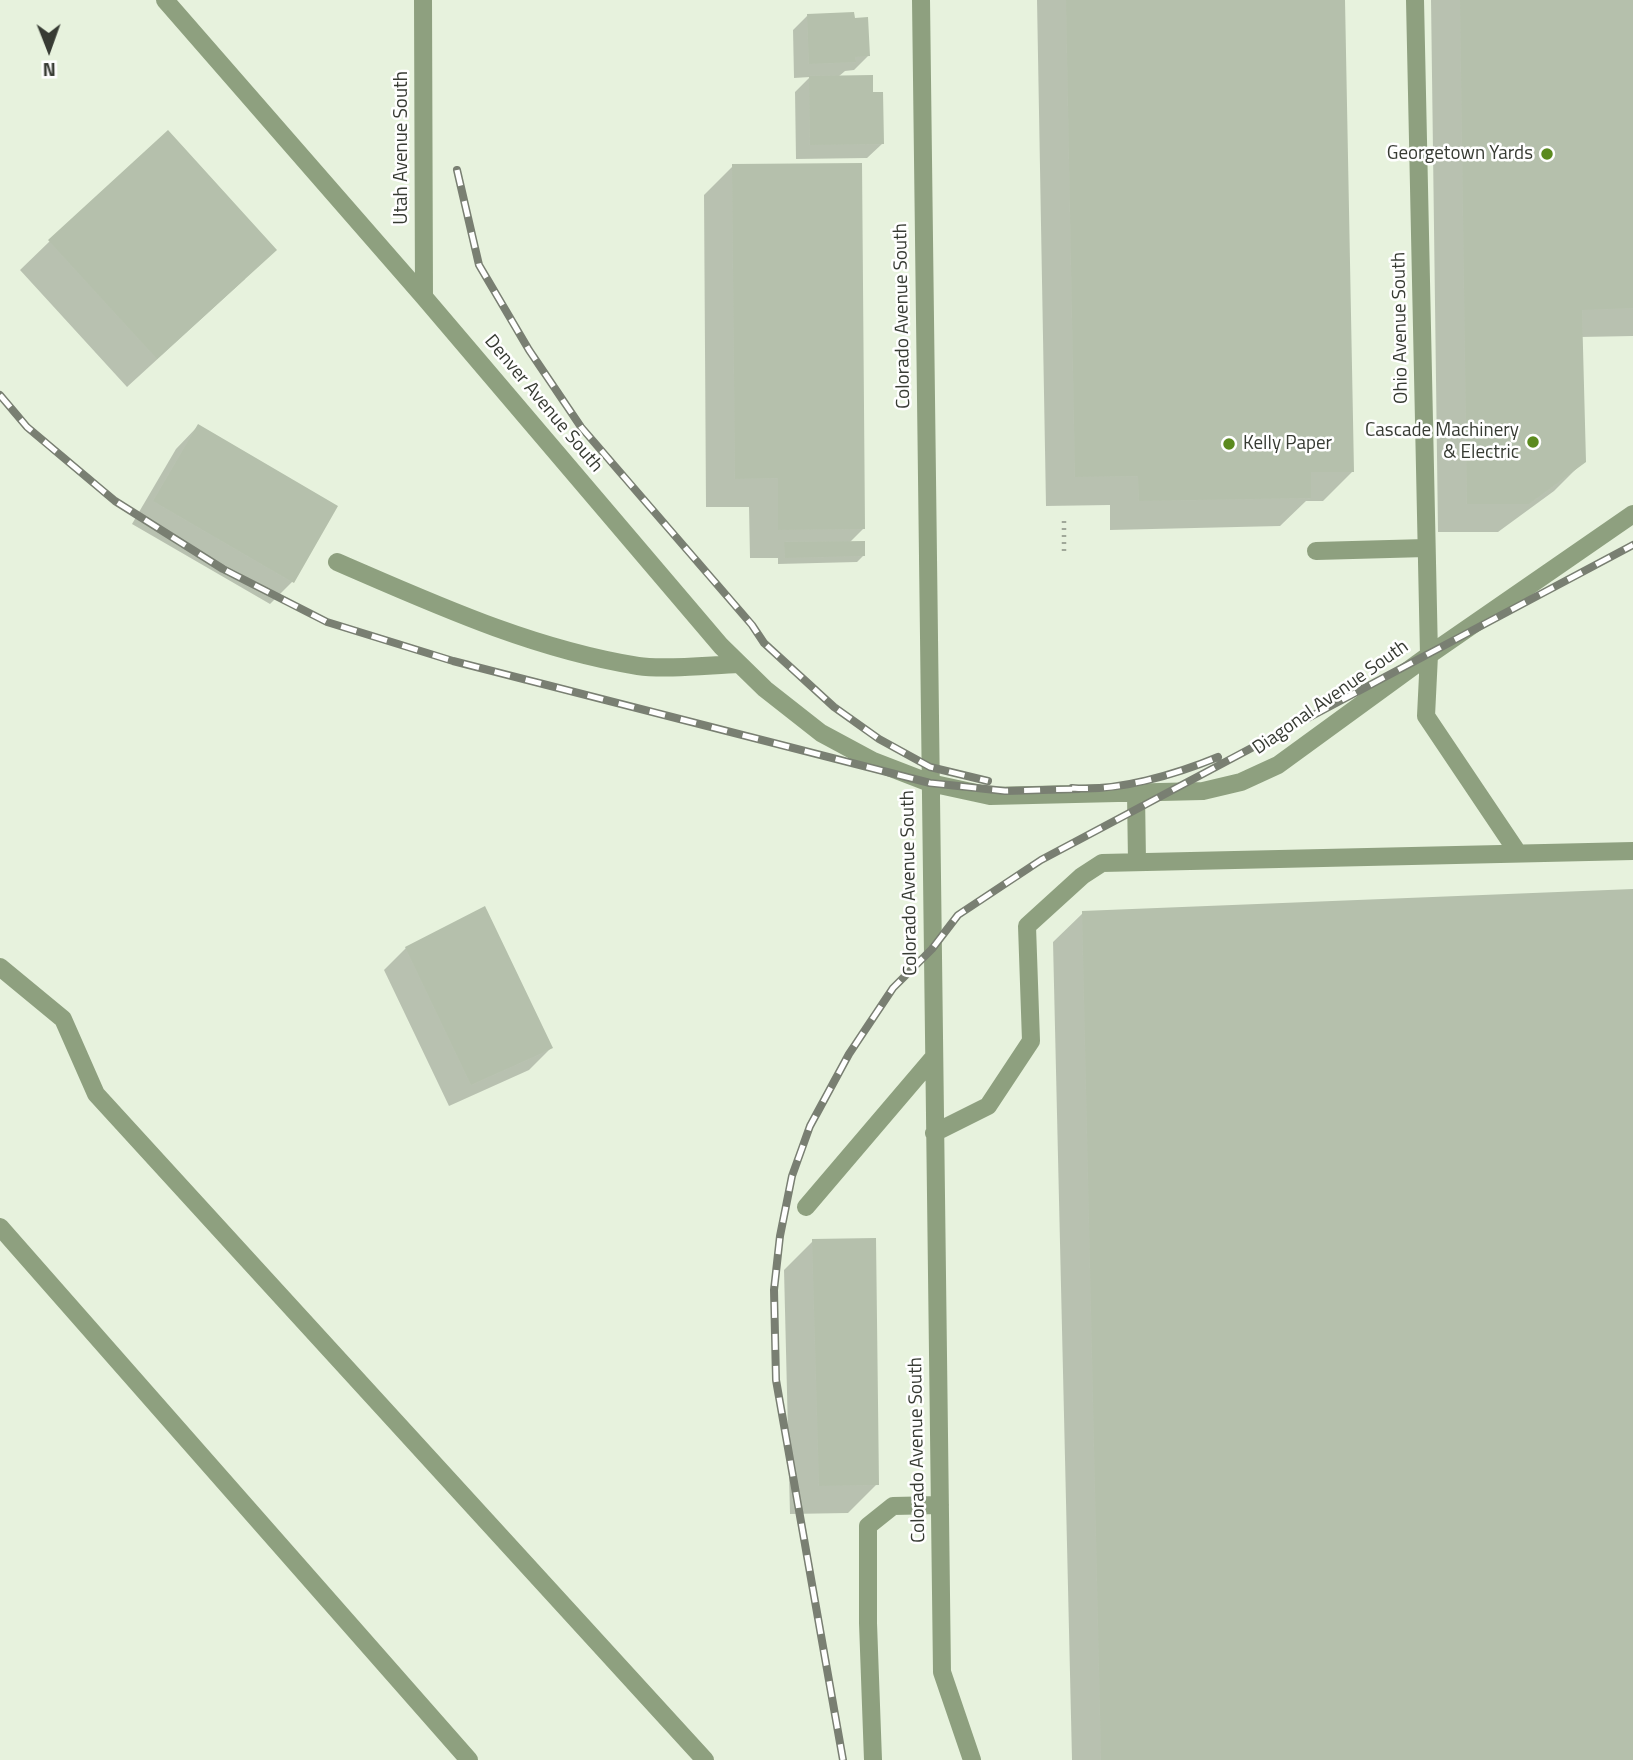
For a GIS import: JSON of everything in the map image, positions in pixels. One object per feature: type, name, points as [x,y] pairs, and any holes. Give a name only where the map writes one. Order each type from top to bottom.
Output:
[{"type":"street","name":"Denver Avenue South","points":[[165,0],[424,297],[721,646],[765,689],[821,733],[873,761],[930,783]]},
{"type":"street","name":"Utah Avenue South","points":[[423,0],[424,297]]},
{"type":"street","name":"Colorado Avenue South","points":[[921,0],[942,1672],[972,1760]]},
{"type":"street","name":"Ohio Avenue South","points":[[1415,0],[1429,655],[1426,716],[1518,853]]},
{"type":"street","name":"Diagonal Avenue South","points":[[930,783],[990,796],[1203,791],[1241,782],[1278,765],[1429,655],[1633,514]]},
{"type":"street","points":[[1316,551],[1426,548]]},
{"type":"street","points":[[337,562],[467,618],[567,651],[641,666],[739,664]]},
{"type":"street","points":[[1136,793],[1137,862]]},
{"type":"street","points":[[934,1133],[988,1107],[1031,1041],[1027,926],[1082,876],[1102,863],[1633,851]]},
{"type":"street","points":[[0,967],[63,1019],[96,1094],[705,1760]]},
{"type":"street","points":[[806,1208],[933,1058]]},
{"type":"street","points":[[0,1227],[469,1760]]},
{"type":"street","points":[[873,1760],[868,1526],[893,1506],[940,1505]]},
{"type":"path","points":[[1064,521],[1064,556]]},
{"type":"building","points":[[1066,0],[1345,0],[1354,472],[1311,472],[1311,498],[1139,501],[1138,476],[1075,477]]},
{"type":"building","name":"Georgetown Yards","points":[[1460,0],[1633,0],[1633,308],[1582,310],[1586,462],[1529,504],[1467,504]]},
{"type":"building","points":[[854,12],[855,18],[868,17],[870,56],[855,57],[856,62],[809,64],[807,14]]},
{"type":"building","points":[[873,75],[873,92],[883,92],[884,144],[810,145],[809,76]]},
{"type":"building","points":[[168,130],[277,250],[157,359],[48,240]]},
{"type":"building","points":[[862,163],[865,529],[778,530],[778,478],[735,479],[732,164]]},
{"type":"building","points":[[198,424],[338,506],[294,583],[153,501]]},
{"type":"building","points":[[865,541],[865,556],[785,558],[784,542]]},
{"type":"building","points":[[1633,889],[1633,1760],[1101,1760],[1082,911]]},
{"type":"building","points":[[485,906],[553,1048],[471,1085],[405,947]]},
{"type":"building","points":[[876,1238],[879,1485],[819,1486],[812,1239]]},
{"type":"railway","points":[[457,170],[479,265],[529,350],[581,427],[752,625],[764,643],[834,707],[879,739],[930,767],[988,781]]},
{"type":"railway","points":[[0,395],[27,427],[115,501],[223,569],[327,622],[453,661],[930,783],[1005,791],[1079,789]]},
{"type":"railway","points":[[843,1760],[776,1380],[774,1290],[780,1236],[792,1176],[810,1126],[849,1054],[893,988],[932,949],[958,915],[1041,860],[1633,545]]},
{"type":"railway","points":[[1072,788],[1090,789],[1146,780],[1218,757]]},
{"type":"place","name":"Georgetown Yards","points":[[1547,154]]},
{"type":"place","name":"Cascade Machinery & Electric","points":[[1533,442]]},
{"type":"place","name":"Kelly Paper","points":[[1229,444]]}]
